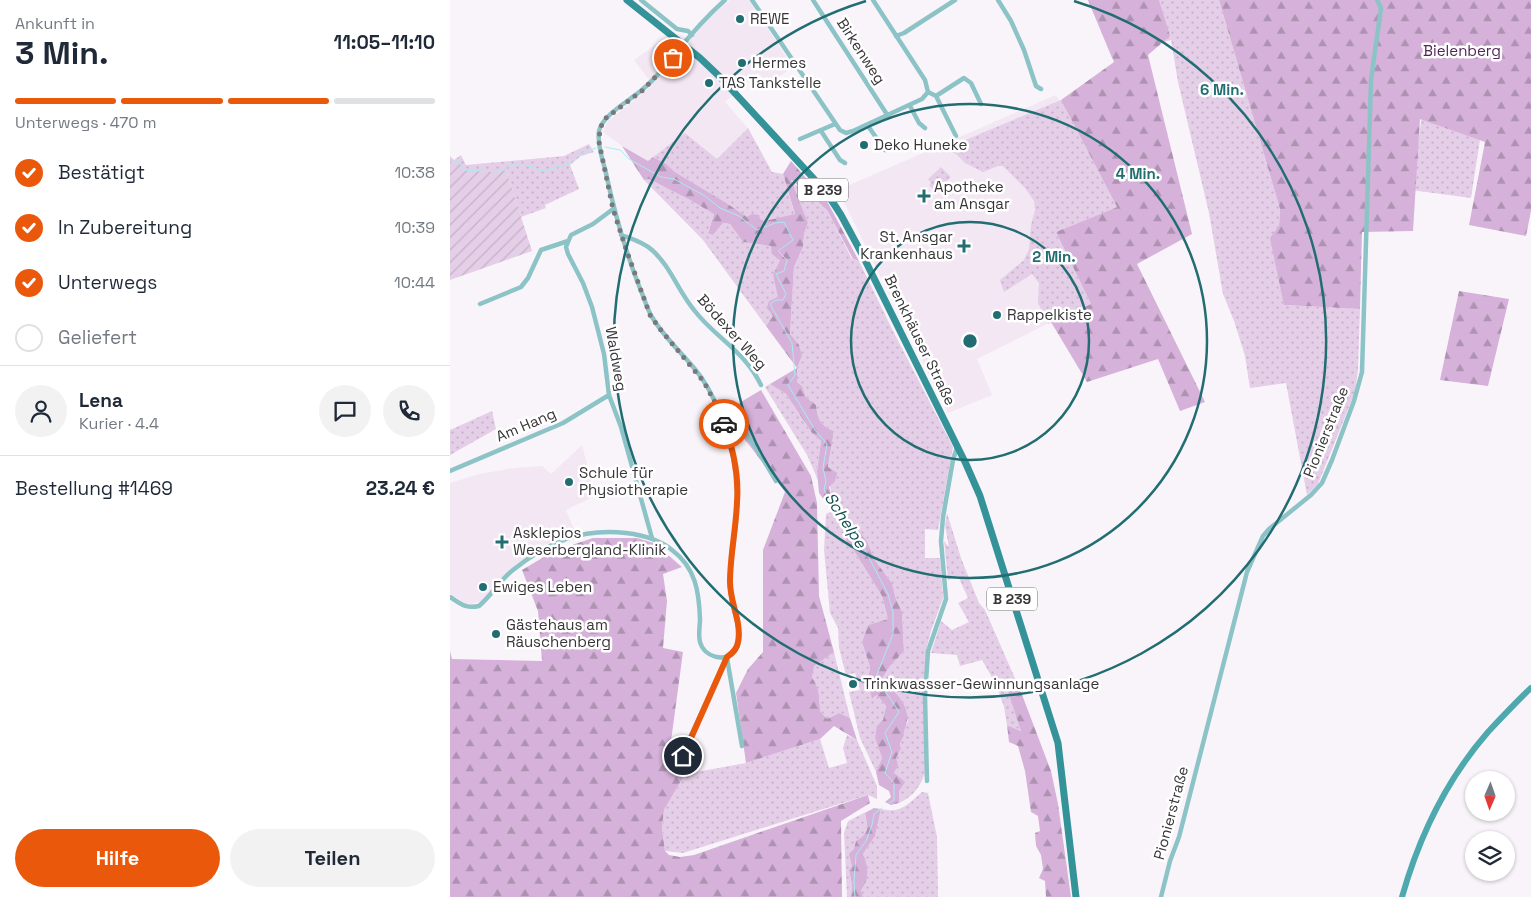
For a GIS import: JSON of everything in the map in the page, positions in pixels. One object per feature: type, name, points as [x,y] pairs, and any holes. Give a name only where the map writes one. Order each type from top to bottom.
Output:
[{"type":"main road","name":"Brenkhäuser Straße","points":[[627,0],[720,77],[815,180],[838,209],[957,446]]},
{"type":"main road","name":"B 239","points":[[957,446],[980,496],[1055,731],[1076,897]]},
{"type":"street","points":[[641,0],[677,29],[688,31],[692,34]]},
{"type":"street","points":[[678,769],[688,742],[727,657],[734,652],[738,645],[739,633],[732,603],[730,581],[738,496],[734,462],[723,420],[704,382],[650,315],[613,209],[601,153],[599,134],[606,118],[643,90],[709,14],[725,0]]},
{"type":"street","points":[[752,0],[840,130],[846,133],[868,126],[910,106],[922,99],[928,92]]},
{"type":"street","name":"Birkenweg","points":[[813,0],[888,116]]},
{"type":"street","points":[[873,0],[925,80],[928,92],[936,96],[956,136]]},
{"type":"street","points":[[896,36],[904,33],[956,0]]},
{"type":"street","points":[[998,0],[1011,21],[1024,50],[1036,86],[1041,89]]},
{"type":"street","name":"Pionierstraße","points":[[1161,897],[1179,837],[1247,572],[1263,536],[1311,495],[1322,483],[1338,444],[1362,372],[1371,80],[1382,8],[1377,0]]},
{"type":"street","points":[[936,96],[964,78],[971,83],[981,104]]},
{"type":"street","points":[[910,106],[919,123],[925,128]]},
{"type":"street","points":[[800,139],[835,124]]},
{"type":"street","points":[[868,126],[885,150]]},
{"type":"street","points":[[821,131],[840,160],[845,163]]},
{"type":"street","points":[[480,304],[521,287],[528,278],[541,250],[568,241],[571,235],[593,224],[613,209]]},
{"type":"street","name":"Bödexer Weg","points":[[621,235],[647,246],[654,252],[669,270],[691,307],[705,324],[746,362],[761,384]]},
{"type":"street","name":"Waldweg","points":[[568,241],[566,247],[568,254],[588,294],[599,332],[604,354],[608,395],[620,427],[652,538]]},
{"type":"street","name":"Am Hang","points":[[450,471],[563,423],[608,395]]},
{"type":"street","points":[[723,420],[732,418],[737,422],[776,481]]},
{"type":"street","points":[[927,781],[925,696],[928,651],[946,599],[941,541],[942,517],[957,446]]},
{"type":"street","points":[[450,597],[464,607],[479,606],[514,569],[542,550],[572,537],[593,532],[636,534],[652,538],[672,550],[686,564],[696,583],[699,598],[700,641],[702,646],[709,654],[716,658],[727,657]]},
{"type":"street","points":[[727,657],[742,746]]},
{"type":"street","points":[[1402,897],[1412,864],[1425,833],[1468,757],[1507,711],[1531,688]]},
{"type":"shaded area","points":[[730,0],[749,0],[793,67],[769,84],[758,73],[725,102],[748,128],[717,159],[685,133],[648,161],[603,132],[608,121],[653,85],[634,60],[665,38],[681,50],[710,17]]},
{"type":"shaded area","name":"St. Ansgar Krankenhaus","points":[[1056,95],[1080,136],[1051,322],[977,359],[992,395],[948,413],[838,190]]},
{"type":"shaded area","name":"Asklepios Weserbergland-Klinik","points":[[582,445],[595,496],[566,510],[575,532],[533,552],[483,601],[467,605],[450,594],[450,483],[479,474],[514,468],[542,466],[551,474]]},
{"type":"green space","points":[[1088,0],[1219,0],[1280,209],[1279,226],[1284,305],[1360,309],[1358,369],[1355,392],[1318,484],[1307,495],[1286,383],[1250,388],[1245,356],[1223,294],[1209,213],[1178,82],[1171,40],[1112,58]]},
{"type":"green space","points":[[1088,0],[1159,0],[1170,36],[1148,55],[1192,234],[1137,264],[1205,402],[1180,411],[1158,359],[1087,382],[1051,322],[1091,304],[1056,232],[1117,207],[1061,100],[1114,62]]},
{"type":"green space","points":[[1219,0],[1531,0],[1531,211],[1526,236],[1469,225],[1485,142],[1420,119],[1413,231],[1362,232],[1360,309],[1284,305],[1270,238],[1279,226],[1280,209]]},
{"type":"green space","name":"Bielenberg","points":[[1396,0],[1531,0],[1481,133],[1471,198],[1411,190],[1422,116]]},
{"type":"green space","points":[[1061,100],[1117,207],[1056,232],[1091,304],[1048,324],[1038,303],[1039,283],[1032,274],[1004,292],[1000,280],[1024,260],[1029,249],[1031,225],[1035,210],[1034,201],[1025,188],[1003,166],[983,172],[965,163],[956,154],[944,149]]},
{"type":"green space","points":[[748,128],[772,172],[783,174],[795,215],[765,221],[747,217],[653,157],[685,133],[717,159]]},
{"type":"green space","points":[[589,144],[594,152],[581,156],[570,165],[579,189],[545,205],[546,208],[521,217],[506,170],[497,172],[464,170],[461,165],[450,161],[450,156],[454,160],[461,155],[466,165],[564,156]]},
{"type":"green space","points":[[622,146],[648,161],[653,157],[665,163],[675,172],[747,217],[752,214],[759,215],[760,219],[765,221],[795,214],[783,174],[791,161],[828,203],[859,261],[853,259],[827,210],[791,180],[808,223],[804,234],[803,247],[794,267],[790,334],[799,345],[802,356],[797,368],[766,326],[773,316],[767,308],[769,301],[778,297],[773,275],[780,260],[772,254],[771,246],[743,242],[730,224],[723,223],[713,235],[708,233],[714,214],[649,179],[644,180]]},
{"type":"green space","points":[[450,161],[460,163],[464,170],[497,172],[506,170],[532,251],[450,280]]},
{"type":"green space","points":[[941,167],[951,177],[935,192],[929,185],[931,183],[928,179]]},
{"type":"green space","points":[[649,179],[714,214],[708,232],[713,235],[723,223],[730,224],[743,242],[772,246],[780,260],[773,275],[779,297],[773,316],[766,326],[703,240],[644,180]]},
{"type":"green space","points":[[790,180],[827,210],[852,259],[859,261],[953,447],[938,530],[925,529],[925,558],[940,558],[943,598],[926,650],[925,773],[915,791],[899,803],[899,791],[894,773],[896,758],[901,749],[900,743],[904,736],[903,731],[908,722],[893,688],[881,680],[890,666],[904,651],[902,612],[894,597],[892,583],[876,562],[867,541],[831,494],[828,468],[834,431],[826,427],[821,421],[816,405],[806,397],[802,386],[797,382],[797,368],[802,356],[790,334],[794,267],[803,247],[804,234],[808,223]]},
{"type":"green space","points":[[1459,291],[1509,299],[1488,386],[1440,380]]},
{"type":"green space","points":[[797,368],[797,382],[802,386],[806,397],[816,405],[820,421],[834,431],[828,467],[837,473],[835,481],[829,487],[831,494],[867,541],[876,562],[892,583],[895,597],[902,612],[904,651],[890,666],[881,680],[899,697],[907,714],[904,736],[900,743],[901,749],[896,758],[898,765],[894,773],[905,782],[899,791],[899,803],[891,805],[885,802],[891,797],[889,791],[879,785],[876,772],[882,758],[875,738],[877,726],[883,720],[886,706],[877,695],[872,699],[868,680],[870,667],[862,642],[868,625],[888,619],[882,596],[853,549],[847,546],[845,529],[819,493],[817,471],[821,441],[812,433],[786,394],[770,384]]},
{"type":"green space","points":[[770,384],[786,394],[812,433],[821,441],[817,471],[818,480],[807,455],[765,387]]},
{"type":"green space","points":[[761,390],[811,476],[817,503],[819,596],[834,652],[814,666],[812,678],[818,689],[820,711],[827,719],[839,713],[850,718],[857,740],[834,726],[820,739],[746,763],[736,693],[748,669],[763,652],[763,550],[785,492],[724,412]]},
{"type":"green space","points":[[492,411],[496,429],[450,455],[450,430]]},
{"type":"green space","points":[[832,511],[845,529],[847,546],[853,549],[882,596],[888,619],[868,625],[862,642],[870,667],[868,680],[873,699],[877,695],[886,706],[883,720],[875,738],[882,758],[876,772],[860,738],[849,692],[860,690],[855,673],[846,675],[839,648],[838,628],[830,613],[824,550],[826,514]]},
{"type":"green space","points":[[947,513],[961,558],[979,603],[985,610],[1021,692],[1005,680],[1022,731],[1007,725],[1004,707],[997,686],[982,660],[960,666],[957,655],[931,653],[941,621],[952,630],[969,622],[958,603],[968,598],[958,576],[948,580],[944,541],[949,547],[945,525]]},
{"type":"green space","points":[[593,538],[637,538],[654,543],[682,567],[663,574],[667,601],[663,648],[683,652],[671,741],[683,748],[685,774],[664,810],[662,828],[665,851],[669,855],[680,857],[694,855],[868,795],[870,803],[841,821],[842,897],[450,897],[450,651],[452,659],[542,661],[538,611],[522,570],[554,551]]},
{"type":"green space","points":[[834,652],[850,718],[839,713],[827,719],[820,711],[820,701],[812,678],[813,666]]},
{"type":"green space","points":[[1004,679],[1021,692],[1051,771],[1058,804],[1071,897],[1046,897],[1045,881],[1039,878],[1043,869],[1041,855],[1036,846],[1035,833],[1040,831],[1038,816],[1031,812],[1025,771],[1018,746],[1009,742],[1007,725],[1021,731]]},
{"type":"green space","points":[[847,735],[857,740],[877,786],[877,799],[868,795],[683,853],[665,851],[662,828],[664,810],[685,774],[746,763],[820,739],[829,768],[847,763],[843,748]]},
{"type":"green space","points":[[922,792],[928,793],[937,837],[938,897],[863,897],[861,890],[866,882],[868,873],[863,854],[875,836],[881,809],[894,810],[904,807]]},
{"type":"green space","points":[[874,808],[865,813],[867,830],[856,841],[852,866],[849,870],[852,885],[851,897],[847,897],[844,833],[848,821]]},
{"type":"green space","points":[[874,808],[881,809],[875,836],[863,854],[868,873],[866,882],[861,890],[863,897],[851,897],[852,885],[849,870],[852,866],[849,854],[854,849],[856,841],[867,830],[865,813]]},
{"type":"waterway","name":"Schelpe","points":[[605,147],[620,150],[629,159],[661,177],[674,179],[705,196],[720,208],[739,216],[757,230],[775,223],[784,222],[793,240],[778,251],[787,260],[784,271],[776,274],[786,294],[783,300],[776,300],[771,303],[792,343],[795,375],[788,385],[815,430],[827,444],[823,468],[826,481],[824,490],[833,505],[854,529],[888,594],[893,612],[893,634],[876,677],[899,712],[885,733],[892,752],[885,773],[894,783],[894,800],[889,803]]},
{"type":"waterway","name":"Schelpe","points":[[450,161],[460,163],[464,170],[497,172],[510,165],[522,165],[542,171],[569,164],[582,153],[596,148]]},
{"type":"waterway","name":"Schelpe","points":[[855,897],[856,855],[866,841],[874,814],[882,808]]},
{"type":"way so far","points":[[673,58],[643,90],[606,118],[600,128],[599,142],[613,209],[650,315],[696,370],[718,408],[724,424]]},
{"type":"place","name":"REWE","points":[[740,19]]},
{"type":"place","name":"Hermes","points":[[742,63]]},
{"type":"place","name":"TAS Tankstelle","points":[[709,83]]},
{"type":"place","name":"Deko Huneke","points":[[864,145]]},
{"type":"place","name":"Apotheke am Ansgar","points":[[924,196]]},
{"type":"place","name":"St. Ansgar Krankenhaus","points":[[964,246]]},
{"type":"place","name":"Rappelkiste","points":[[997,315]]},
{"type":"place","name":"Schule für Physiotherapie","points":[[569,482]]},
{"type":"place","name":"Asklepios Weserbergland-Klinik","points":[[502,542]]},
{"type":"place","name":"Ewiges Leben","points":[[483,587]]},
{"type":"place","name":"Gästehaus am Räuschenberg","points":[[496,634]]},
{"type":"place","name":"Trinkwassser-Gewinnungsanlage","points":[[853,684]]},
{"type":"route","points":[[683,756],[727,657],[734,652],[738,645],[739,633],[730,592],[737,487],[734,462],[724,424]]}]
